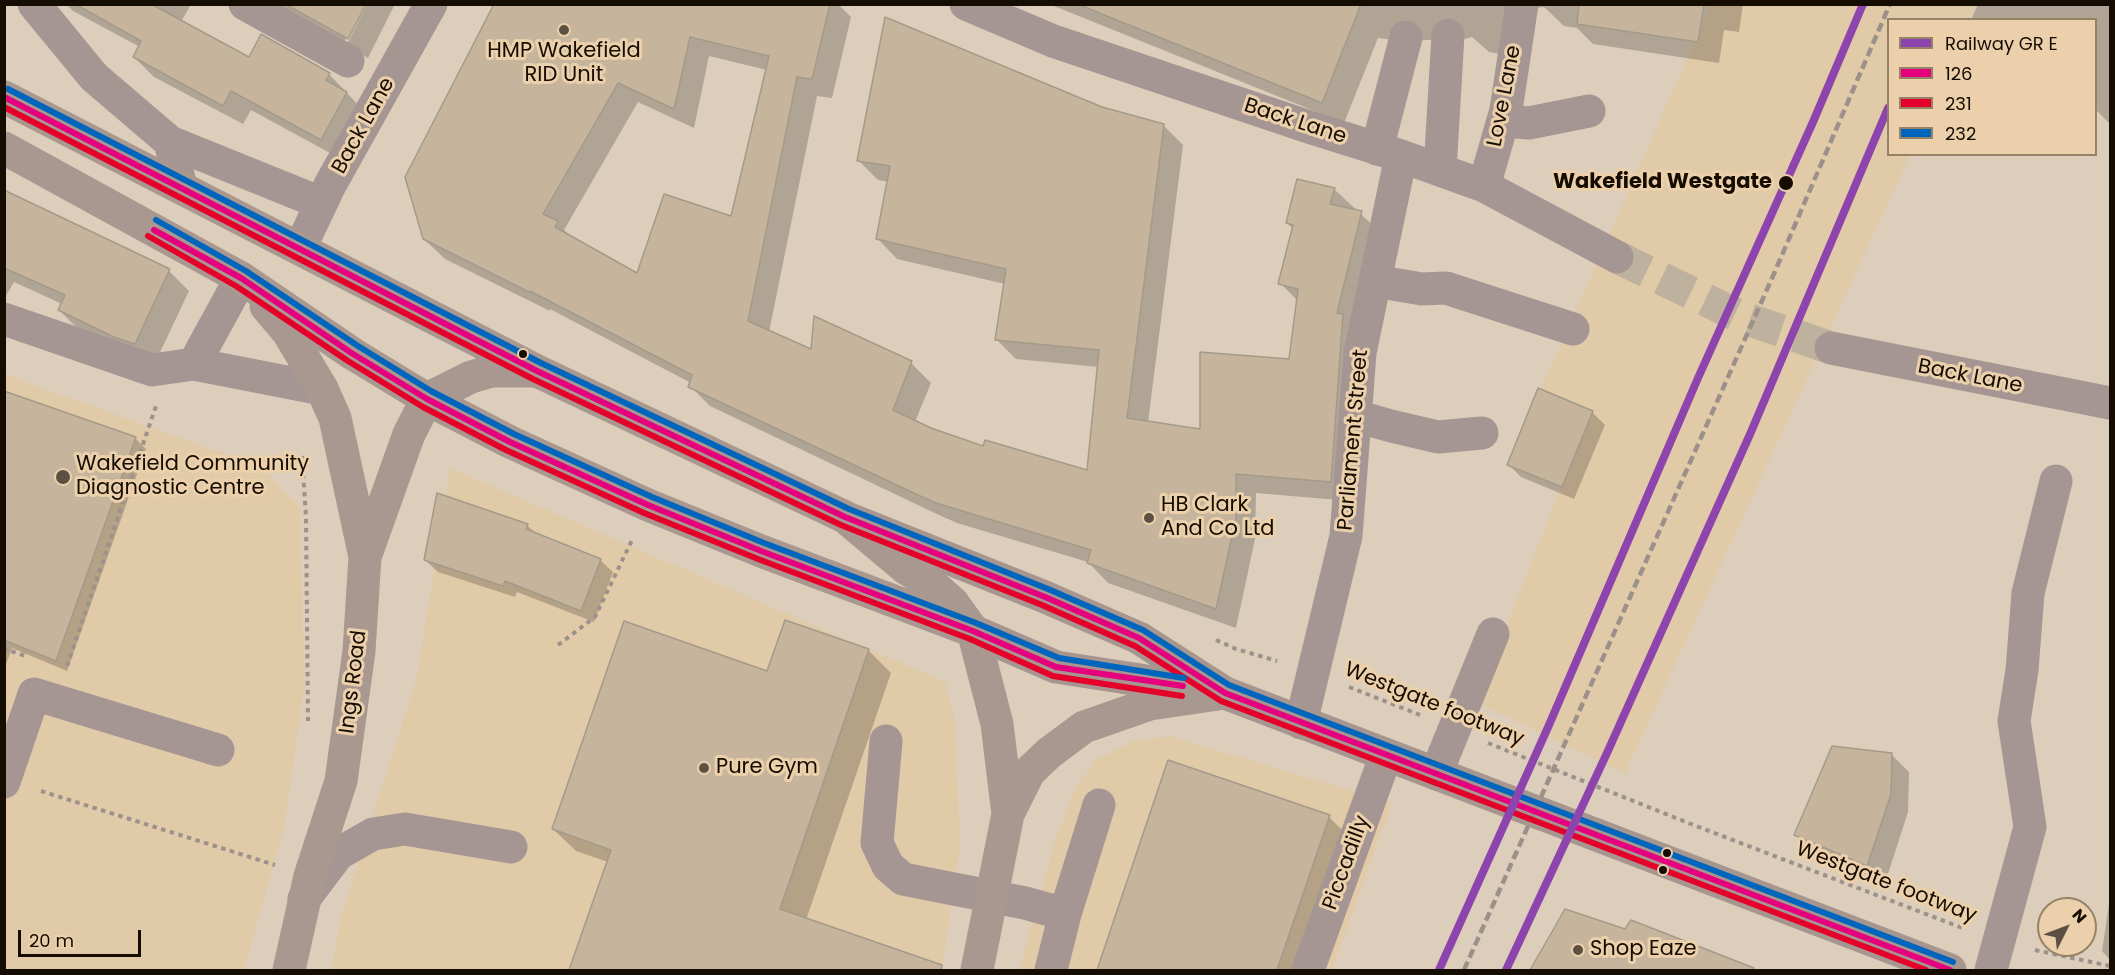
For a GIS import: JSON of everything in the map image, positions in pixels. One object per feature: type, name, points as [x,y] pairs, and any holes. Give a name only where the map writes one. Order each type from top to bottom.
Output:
[{"type":"highway","points":[[4,98],[181,186],[394,299],[537,371],[845,517],[907,569],[930,583],[953,603],[973,631],[997,724],[1008,814]]},
{"type":"highway","points":[[4,148],[241,278],[353,354],[427,399],[510,442],[648,505],[761,551],[973,631]]},
{"type":"highway","points":[[241,278],[288,333],[322,389],[335,418],[365,557]]},
{"type":"highway","points":[[427,399],[471,377],[492,371],[537,371]]},
{"type":"highway","name":"Ings Road","points":[[289,970],[306,888],[341,781],[359,651],[365,557],[409,434],[427,399]]},
{"type":"highway","points":[[977,970],[1008,814],[1029,772],[1049,753],[1084,727],[1150,704],[1225,693]]},
{"type":"main road","points":[[845,517],[1045,597],[1138,638],[1225,693],[1950,970]]},
{"type":"main road","points":[[973,631],[1056,667],[1225,693]]},
{"type":"street","points":[[34,4],[94,77],[170,142],[321,203]]},
{"type":"street","points":[[244,4],[348,61]]},
{"type":"street","name":"Back Lane","points":[[300,248],[321,203],[431,4]]},
{"type":"street","name":"Back Lane","points":[[966,4],[1053,41],[1485,186],[1617,257]]},
{"type":"street","name":"Love Lane","points":[[1485,186],[1503,121],[1522,4]]},
{"type":"street","points":[[1440,170],[1448,34]]},
{"type":"street","name":"Parliament Street","points":[[1301,723],[1346,536],[1360,353],[1375,281],[1389,152],[1406,37]]},
{"type":"street","points":[[1503,121],[1529,123],[1589,111]]},
{"type":"street","points":[[170,142],[181,186]]},
{"type":"street","points":[[182,366],[241,278]]},
{"type":"street","points":[[1375,281],[1422,289],[1446,288],[1573,329]]},
{"type":"street","points":[[4,319],[152,370],[182,366],[322,389]]},
{"type":"street","name":"Back Lane","points":[[1831,348],[2110,403]]},
{"type":"street","points":[[1356,416],[1438,437],[1482,433]]},
{"type":"street","points":[[1995,957],[2030,827],[2014,721],[2022,670],[2028,593],[2056,481]]},
{"type":"street","points":[[1436,774],[1492,634]]},
{"type":"street","points":[[5,781],[34,694],[218,750]]},
{"type":"street","points":[[886,741],[877,843],[888,866],[903,879],[992,896],[1065,914]]},
{"type":"street","name":"Piccadilly","points":[[1308,970],[1386,755]]},
{"type":"street","points":[[1052,970],[1065,914],[1099,805]]},
{"type":"street","points":[[306,888],[338,854],[373,834],[405,829],[511,847]]},
{"type":"path","points":[[65,672],[182,366]]},
{"type":"path","points":[[301,449],[306,517],[308,722]]},
{"type":"path","points":[[558,645],[595,617],[648,505]]},
{"type":"path","name":"Westgate footway","points":[[1206,635],[1236,649],[1313,673],[1691,824],[1995,957],[2110,966]]},
{"type":"path","points":[[4,651],[5,649],[35,660]]},
{"type":"path","points":[[5,781],[306,888]]},
{"type":"shaded area","points":[[1711,5],[1977,5],[1970,18],[1887,18],[1887,156],[1910,156],[1625,773],[1477,703],[1561,487],[1507,465]]},
{"type":"shaded area","points":[[4,374],[263,468],[300,508],[304,686],[285,824],[244,970],[5,970]]},
{"type":"shaded area","points":[[450,468],[945,682],[955,722],[960,846],[942,970],[331,970],[341,917],[417,677]]},
{"type":"shaded area","points":[[1169,736],[1392,803],[1332,970],[1019,970],[1054,845],[1073,791],[1096,760],[1131,742]]},
{"type":"building","points":[[75,4],[151,4],[249,57],[261,34],[330,73],[326,80],[347,92],[321,140],[231,91],[223,106],[133,57],[141,41]]},
{"type":"building","points":[[285,4],[366,4],[348,39]]},
{"type":"building","points":[[494,4],[830,4],[812,79],[797,77],[748,321],[811,349],[814,316],[912,361],[893,410],[931,428],[983,446],[985,440],[1087,470],[1099,350],[995,340],[1006,269],[876,239],[890,166],[857,161],[885,17],[1102,107],[1164,124],[1127,418],[1200,429],[1200,352],[1289,359],[1298,289],[1278,284],[1293,225],[1286,223],[1297,179],[1335,188],[1330,204],[1362,211],[1337,313],[1343,314],[1331,482],[1236,474],[1236,518],[1216,609],[1087,563],[1091,550],[936,503],[688,387],[692,375],[530,291],[423,239],[405,177]],"holes":[[[690,37],[769,56],[731,216],[664,194],[637,273],[555,227],[558,221],[543,214],[618,83],[674,109]]]},
{"type":"building","points":[[1082,4],[1361,4],[1322,103],[1082,6]]},
{"type":"building","points":[[1579,4],[1704,4],[1698,42],[1577,24]]},
{"type":"building","points":[[4,190],[170,269],[135,344],[114,337],[58,310],[65,295],[4,268]]},
{"type":"building","points":[[1538,388],[1593,411],[1562,487],[1507,465]]},
{"type":"building","name":"Wakefield Community Diagnostic Centre","points":[[4,391],[136,437],[56,661],[4,640]]},
{"type":"building","points":[[437,493],[528,524],[526,529],[601,559],[581,611],[505,581],[503,586],[424,560]]},
{"type":"building","points":[[785,620],[869,649],[780,909],[942,965],[941,970],[569,970],[611,850],[552,829],[624,621],[767,671]]},
{"type":"building","points":[[1832,746],[1892,753],[1891,794],[1867,866],[1794,835]]},
{"type":"building","points":[[1168,760],[1330,815],[1277,970],[1097,970]]},
{"type":"building","points":[[1565,909],[1625,929],[1631,920],[1754,968],[1753,970],[1530,970]]},
{"type":"tunnel","points":[[1617,257],[1741,317],[1831,348]]},
{"type":"railway","points":[[1464,970],[1773,276],[1890,4]]},
{"type":"transit line","points":[[1439,970],[1549,725],[1698,378],[1813,122],[1863,4]]},
{"type":"transit line","name":"232","points":[[8,89],[541,363],[849,509],[1143,630],[1229,685],[1953,962]]},
{"type":"transit line","name":"126","points":[[4,97],[537,371],[845,517],[1045,597],[1139,638],[1225,693],[1950,970]]},
{"type":"transit line","name":"231","points":[[4,107],[533,379],[841,525],[1042,605],[1135,646],[1221,701],[1926,970]]},
{"type":"transit line","points":[[1506,970],[1607,753],[1751,432],[1887,110]]},
{"type":"transit line","name":"232","points":[[156,220],[246,271],[358,346],[431,391],[514,434],[652,497],[764,543],[976,623],[1059,658],[1184,678]]},
{"type":"transit line","name":"126","points":[[154,230],[241,278],[353,354],[427,399],[510,442],[648,505],[761,551],[973,631],[1056,667],[1183,686]]},
{"type":"transit line","name":"231","points":[[148,236],[236,286],[348,361],[423,407],[506,450],[644,513],[758,559],[970,639],[1053,676],[1182,696]]},
{"type":"place","name":"HMP Wakefield RID Unit","points":[[564,30]]},
{"type":"place","name":"Wakefield Westgate","points":[[1786,183]]},
{"type":"place","name":"Wakefield Community Diagnostic Centre","points":[[63,477]]},
{"type":"place","name":"HB Clark And Co Ltd","points":[[1149,518]]},
{"type":"place","name":"Pure Gym","points":[[704,768]]},
{"type":"place","name":"Shop Eaze","points":[[1578,950]]}]
